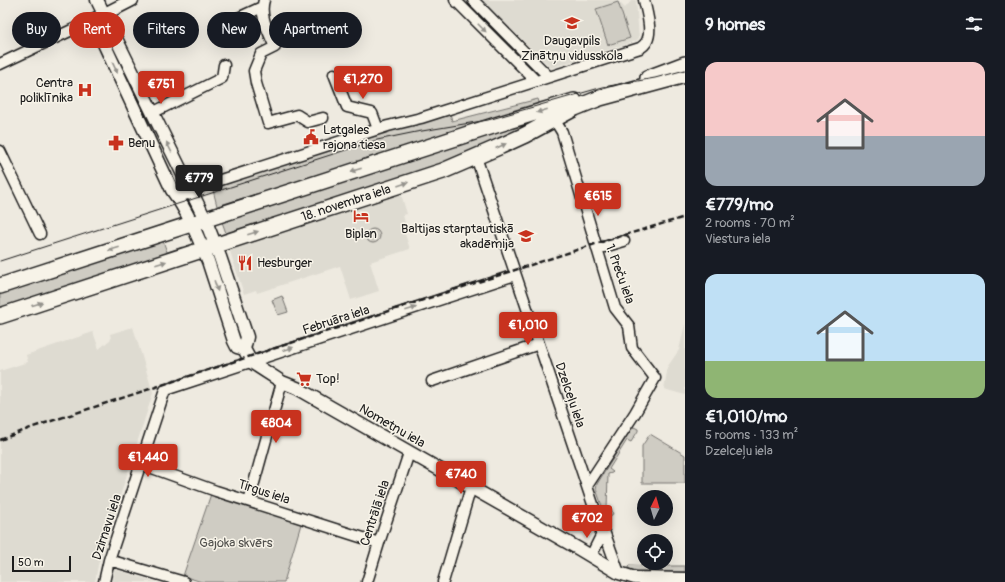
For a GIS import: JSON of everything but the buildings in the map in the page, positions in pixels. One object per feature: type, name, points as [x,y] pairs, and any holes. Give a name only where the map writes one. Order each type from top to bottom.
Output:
[{"type":"main road","points":[[0,286],[499,124],[616,90],[685,64]]},
{"type":"main road","name":"18. novembra iela","points":[[0,316],[443,171],[525,135],[576,108],[600,98],[685,76]]},
{"type":"street","points":[[97,0],[103,12]]},
{"type":"street","points":[[108,12],[132,0]]},
{"type":"street","points":[[455,0],[536,81]]},
{"type":"street","points":[[473,0],[550,77]]},
{"type":"street","points":[[177,197],[188,194],[191,190],[378,129],[421,118],[640,48],[646,43],[649,32],[644,0]]},
{"type":"street","points":[[248,12],[263,3],[264,20],[276,47],[261,54],[254,72],[268,123],[297,115],[308,122],[323,118]]},
{"type":"street","points":[[0,64],[69,31]]},
{"type":"street","points":[[510,56],[519,46]]},
{"type":"street","points":[[106,48],[172,190],[198,222]]},
{"type":"street","points":[[120,48],[191,190],[198,222]]},
{"type":"street","points":[[152,113],[222,78],[224,65]]},
{"type":"street","points":[[334,74],[347,107],[372,113],[378,129]]},
{"type":"street","name":"1. Preču iela","points":[[554,119],[562,132],[615,308],[629,326],[632,348],[655,378],[635,413],[587,486]]},
{"type":"street","points":[[0,152],[40,234]]},
{"type":"street","name":"Dzelceļu iela","points":[[476,157],[601,528],[625,577]]},
{"type":"street","name":"Nometņu iela","points":[[198,222],[209,247],[208,261],[234,341],[237,347],[244,349],[251,362],[282,382],[297,388],[591,556],[625,577],[685,579]]},
{"type":"street","points":[[597,249],[624,241]]},
{"type":"street","name":"Februāra iela","points":[[165,390],[515,275]]},
{"type":"street","points":[[432,381],[539,344]]},
{"type":"street","points":[[249,500],[282,382]]},
{"type":"street","name":"Dzirnavu iela","points":[[104,582],[109,560],[165,390]]},
{"type":"street","name":"Centrālā iela","points":[[367,582],[409,453]]},
{"type":"street","name":"Tirgus iela","points":[[141,464],[216,491],[249,500],[379,543]]},
{"type":"street","points":[[443,582],[471,487]]},
{"type":"street","points":[[591,556],[601,536],[601,528]]},
{"type":"street","points":[[109,560],[184,582]]},
{"type":"shaded area","name":"Daugavpils Zinātņu vidusskola","points":[[482,0],[617,0],[625,8],[632,0],[636,0],[639,38],[636,41],[551,68]]},
{"type":"shaded area","points":[[401,194],[407,214],[403,215],[407,230],[404,231],[410,249],[370,262],[379,291],[351,300],[340,266],[257,293],[256,290],[244,294],[229,248]]},
{"type":"shaded area","points":[[685,324],[685,395],[664,389],[668,366],[679,350]]},
{"type":"shaded area","points":[[133,327],[153,393],[98,565],[95,582],[0,582],[0,371],[28,362],[26,355],[93,332],[99,349],[111,339],[110,334]]},
{"type":"shaded area","points":[[114,569],[156,582],[112,582]]},
{"type":"green space","points":[[460,0],[468,0],[513,45],[512,48],[511,49]]},
{"type":"green space","points":[[618,2],[630,38],[608,45],[596,9]]},
{"type":"green space","points":[[538,99],[541,108],[276,191],[256,194],[217,206],[212,186],[377,134],[450,113],[452,121]]},
{"type":"green space","points":[[545,119],[463,158],[227,236],[221,219],[534,120]]},
{"type":"green space","points":[[370,229],[376,229],[380,233],[380,239],[376,243],[370,243],[366,239],[366,233]]},
{"type":"green space","points":[[163,241],[167,252],[182,247],[187,250],[0,311],[0,291]]},
{"type":"green space","points":[[282,296],[288,312],[278,315],[272,300]]},
{"type":"green space","points":[[634,427],[638,429],[638,431],[631,442],[627,440],[609,469],[613,472],[608,474],[607,509],[611,509],[613,513],[612,515],[606,517],[596,489],[597,484]]},
{"type":"green space","points":[[650,434],[685,455],[685,483],[642,483],[642,446]]},
{"type":"green space","name":"Gajoka skvērs","points":[[211,494],[301,524],[284,582],[202,582],[183,576]]},
{"type":"green space","points":[[629,565],[637,565],[637,570],[652,571],[633,571],[628,568]]},
{"type":"green space","points":[[673,566],[685,566],[685,572],[656,572],[656,570],[673,570]]},
{"type":"tram line","points":[[0,261],[377,140],[488,120],[603,87],[655,78],[685,70]]},
{"type":"railway","points":[[0,440],[33,427],[595,244],[685,217]]},
{"type":"place","name":"Daugavpils Zinātņu vidusskola","points":[[572,23]]},
{"type":"place","name":"Centra poliklīnika","points":[[85,90]]},
{"type":"place","name":"Latgales rajona tiesa","points":[[311,137]]},
{"type":"place","name":"Benu","points":[[116,143]]},
{"type":"place","name":"Biplan","points":[[361,216]]},
{"type":"place","name":"Baltijas starptautiskā akadēmija","points":[[526,236]]},
{"type":"place","name":"Hesburger","points":[[245,263]]},
{"type":"place","name":"Top!","points":[[304,379]]}]
